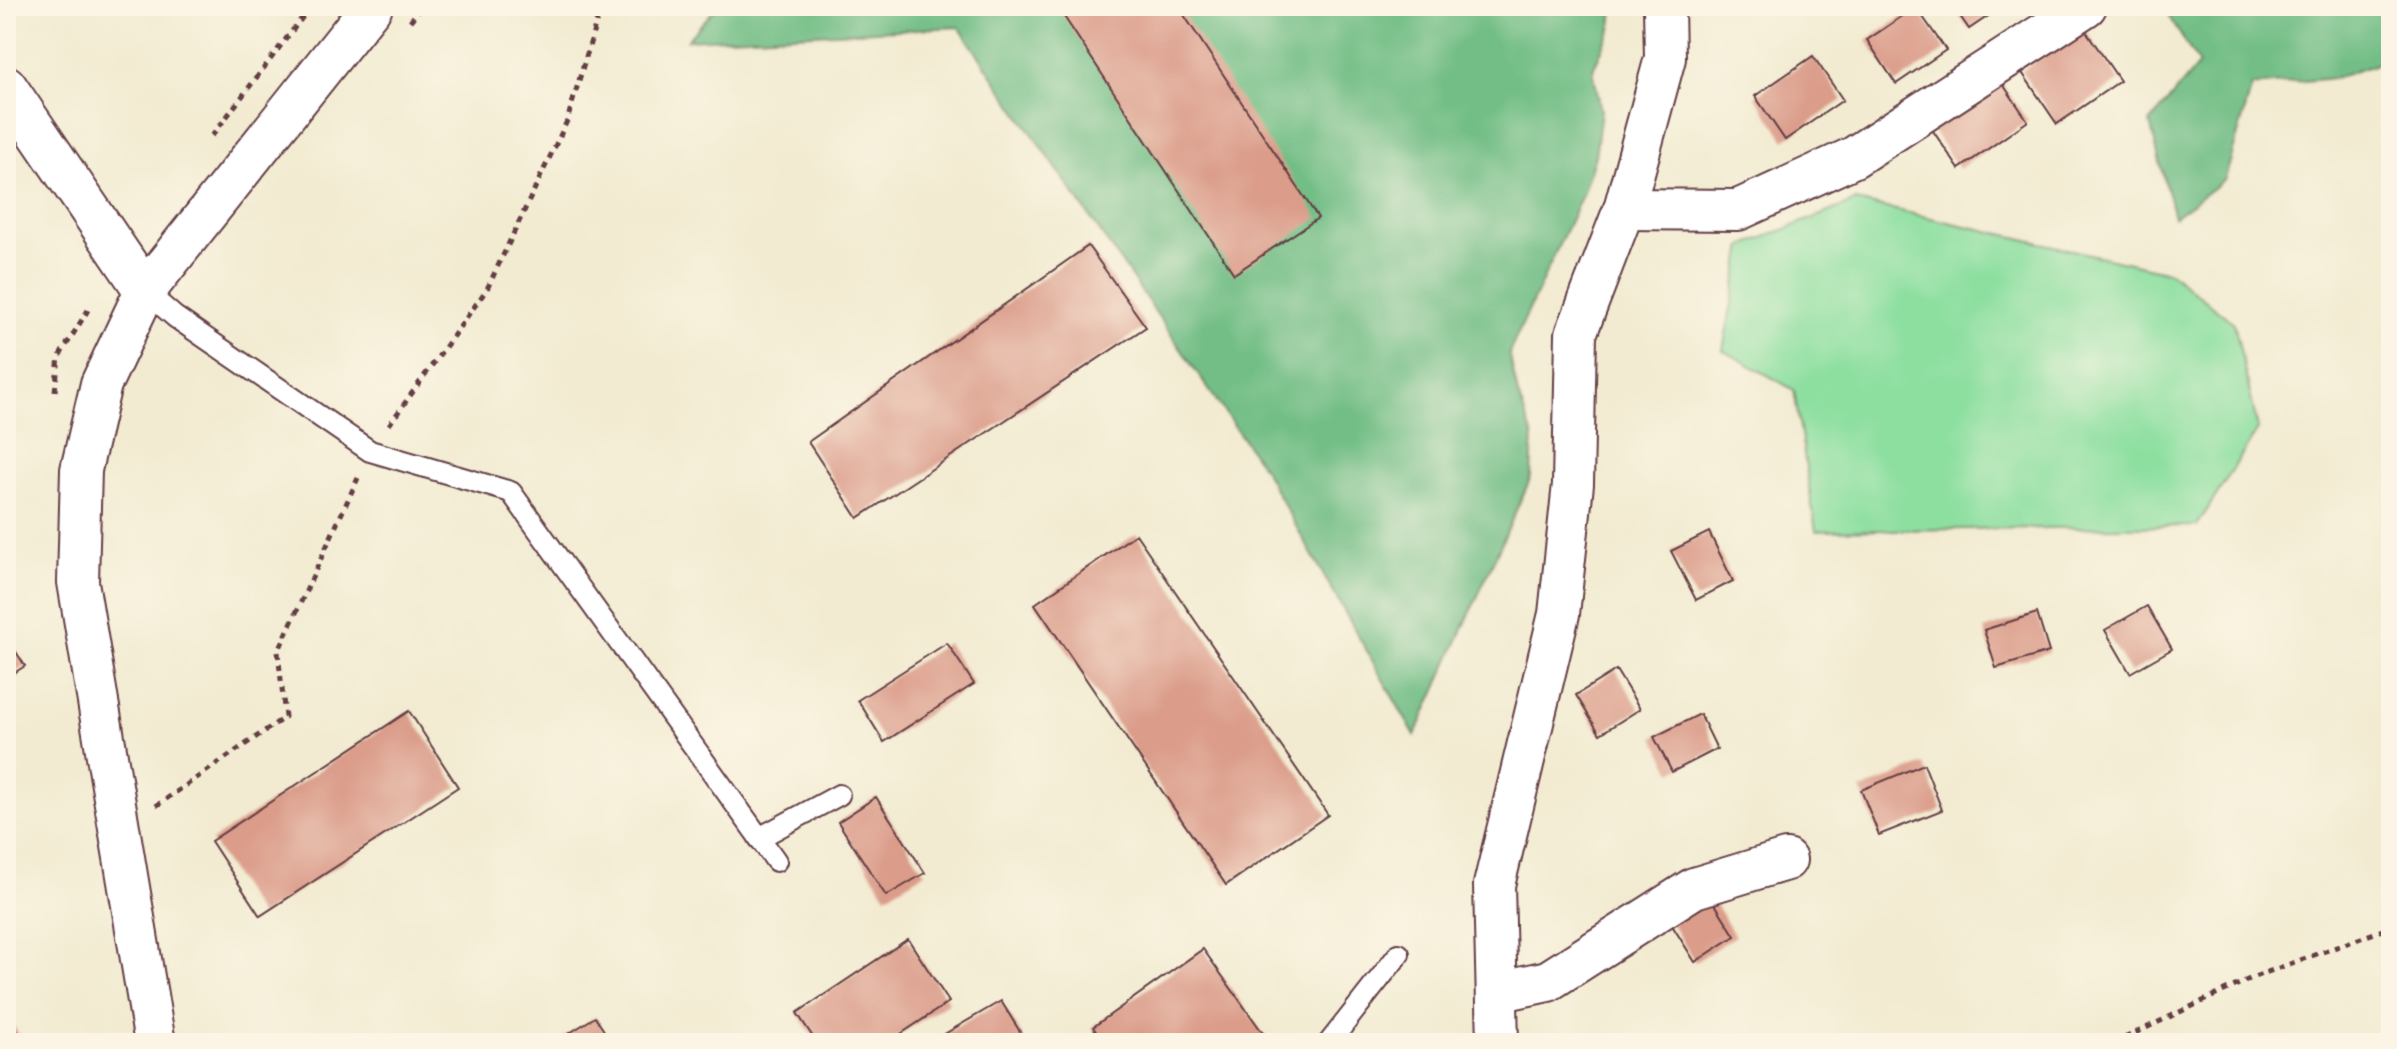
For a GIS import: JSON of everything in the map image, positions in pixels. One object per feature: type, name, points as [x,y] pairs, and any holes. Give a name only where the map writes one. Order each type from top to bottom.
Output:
[{"type":"street","points":[[155,1043],[78,582],[81,470],[101,384],[145,291],[372,6]]},
{"type":"street","points":[[1498,1043],[1494,885],[1559,614],[1573,484],[1576,334],[1624,209],[1665,58],[1664,6]]},
{"type":"street","points":[[1624,209],[1738,210],[1854,157],[2086,6]]},
{"type":"street","points":[[6,86],[145,291]]},
{"type":"street","points":[[1497,992],[1548,981],[1694,888],[1786,860]]},
{"type":"lane","points":[[145,291],[175,317],[370,451],[511,492],[776,861]]},
{"type":"lane","points":[[759,838],[839,795]]},
{"type":"lane","points":[[1329,1043],[1399,954]]},
{"type":"path","points":[[409,22],[419,10],[432,6]]},
{"type":"path","points":[[152,791],[155,807],[285,717],[278,652],[370,451],[487,289],[567,121],[601,6]]},
{"type":"path","points":[[2114,1043],[2254,977],[2391,927]]},
{"type":"green space","points":[[722,6],[1613,6],[1611,30],[1593,69],[1601,111],[1595,156],[1582,195],[1509,353],[1518,395],[1533,436],[1531,477],[1415,736],[1263,468],[959,27],[687,40],[714,10]]},
{"type":"green space","points":[[2162,6],[2391,6],[2391,59],[2335,78],[2252,86],[2225,179],[2174,217],[2150,123],[2199,64]]},
{"type":"green space","points":[[1856,201],[2169,272],[2234,323],[2258,429],[2197,526],[1816,531],[1794,390],[1723,350],[1743,246]]},
{"type":"building","points":[[1057,6],[1178,6],[1318,218],[1234,274]]},
{"type":"building","points":[[1953,6],[2003,6],[1969,29]]},
{"type":"building","points":[[1916,7],[1946,50],[1896,84],[1867,40]]},
{"type":"building","points":[[2084,28],[2120,81],[2057,124],[2021,71]]},
{"type":"building","points":[[1813,56],[1843,100],[1785,140],[1755,96]]},
{"type":"building","points":[[2000,80],[2028,121],[1959,169],[1931,128]]},
{"type":"building","points":[[1088,246],[1146,327],[858,518],[808,442]]},
{"type":"building","points":[[1709,532],[1733,581],[1696,600],[1671,551]]},
{"type":"building","points":[[1136,534],[1328,815],[1226,885],[1035,604]]},
{"type":"building","points":[[2147,606],[2172,649],[2130,673],[2105,630]]},
{"type":"building","points":[[2037,613],[2049,652],[1996,668],[1984,630]]},
{"type":"building","points":[[6,636],[25,666],[6,678]]},
{"type":"building","points":[[947,643],[974,684],[884,742],[858,700]]},
{"type":"building","points":[[1616,670],[1640,709],[1600,734],[1576,695]]},
{"type":"building","points":[[409,711],[458,787],[260,916],[211,841]]},
{"type":"building","points":[[1700,714],[1717,749],[1672,772],[1654,737]]},
{"type":"building","points":[[1924,764],[1942,810],[1879,835],[1861,790]]},
{"type":"building","points":[[876,797],[925,873],[886,896],[838,822]]},
{"type":"building","points":[[1710,896],[1735,936],[1695,962],[1670,922]]},
{"type":"building","points":[[908,939],[949,1002],[887,1043],[817,1043],[797,1013]]},
{"type":"building","points":[[1203,949],[1270,1043],[1104,1043],[1093,1027]]},
{"type":"building","points":[[1001,1001],[1027,1043],[939,1043],[936,1039]]},
{"type":"building","points":[[6,1014],[25,1043],[6,1043]]},
{"type":"building","points":[[595,1017],[612,1043],[554,1043]]}]
